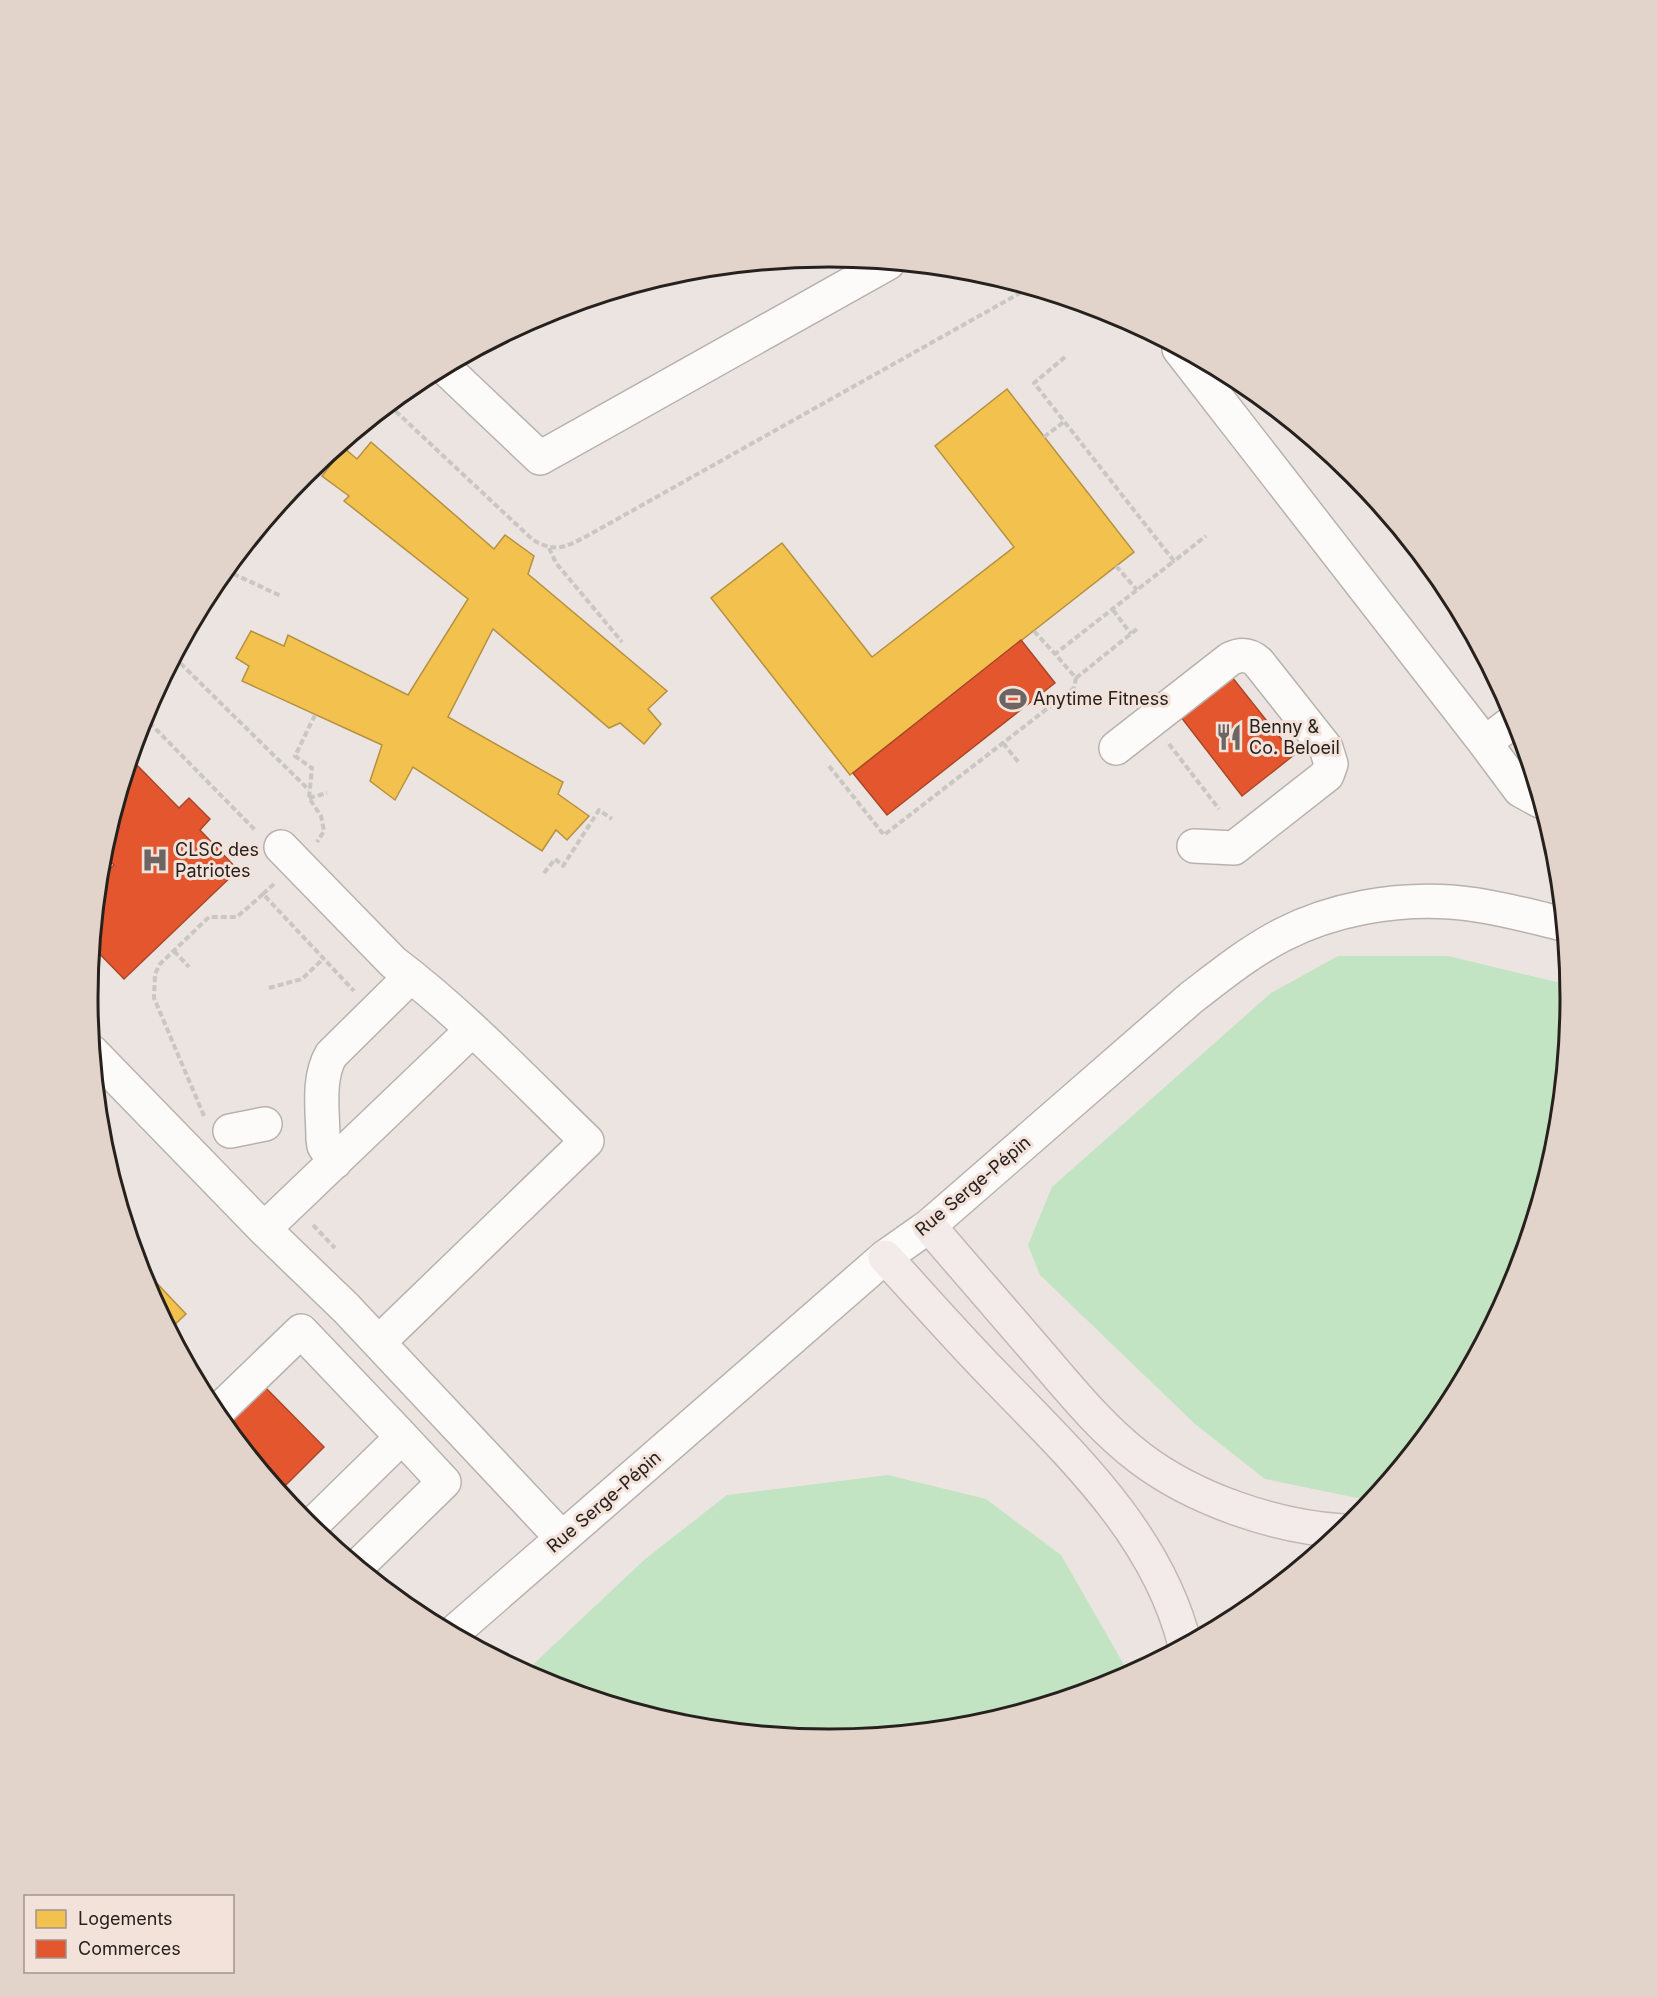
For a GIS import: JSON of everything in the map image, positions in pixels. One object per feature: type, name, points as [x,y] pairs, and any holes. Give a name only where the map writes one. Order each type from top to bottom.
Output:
[{"type":"highway","points":[[929,1226],[1082,1403],[1124,1445],[1142,1459],[1172,1479],[1225,1503],[1281,1521],[1330,1529]]},
{"type":"highway","points":[[885,1257],[1066,1451],[1115,1508],[1161,1576],[1177,1615],[1183,1638]]},
{"type":"street","points":[[450,373],[540,458],[877,269]]},
{"type":"street","points":[[1197,367],[1520,790],[1531,796]]},
{"type":"street","points":[[1116,748],[1230,659],[1245,655],[1258,662],[1329,752],[1331,764],[1327,775],[1234,848],[1194,846]]},
{"type":"street","points":[[1485,743],[1507,726]]},
{"type":"street","points":[[270,841],[393,962],[472,1030],[587,1141],[378,1342]]},
{"type":"street","name":"Rue Serge-Pépin","points":[[458,1629],[885,1257],[929,1226],[1192,997],[1237,962],[1284,934],[1338,915],[1397,903],[1475,905],[1555,922]]},
{"type":"street","points":[[335,1162],[324,1146],[323,1139],[324,1074],[327,1062],[331,1055],[411,976]]},
{"type":"street","points":[[264,1229],[472,1030]]},
{"type":"street","points":[[101,1062],[264,1229],[346,1308],[562,1538]]},
{"type":"street","points":[[219,1127],[265,1124]]},
{"type":"street","points":[[222,1407],[301,1331],[444,1482],[363,1561]]},
{"type":"street","points":[[317,1519],[402,1437]]},
{"type":"path","points":[[395,411],[533,540],[549,548],[566,546],[1020,293]]},
{"type":"path","points":[[1065,357],[1035,383],[1174,561]]},
{"type":"path","points":[[1044,437],[1065,421]]},
{"type":"path","points":[[1055,654],[1206,536]]},
{"type":"path","points":[[549,548],[556,563],[622,642]]},
{"type":"path","points":[[1116,566],[1137,590]]},
{"type":"path","points":[[234,574],[281,596]]},
{"type":"path","points":[[1113,610],[1131,634]]},
{"type":"path","points":[[829,766],[884,835],[1074,688],[1076,678],[1137,629]]},
{"type":"path","points":[[1034,631],[1076,678]]},
{"type":"path","points":[[180,662],[309,790]]},
{"type":"path","points":[[1037,697],[1047,709]]},
{"type":"path","points":[[315,715],[295,756],[312,768],[309,798],[321,816],[324,831],[315,844]]},
{"type":"path","points":[[151,724],[270,841]]},
{"type":"path","points":[[1164,738],[1219,808]]},
{"type":"path","points":[[1003,743],[1020,764]]},
{"type":"path","points":[[309,798],[327,793]]},
{"type":"path","points":[[544,873],[555,859],[563,866],[599,810],[612,819]]},
{"type":"path","points":[[219,1127],[154,998],[153,986],[160,964],[209,916],[237,917],[263,894],[361,998]]},
{"type":"path","points":[[174,951],[189,967]]},
{"type":"path","points":[[269,988],[302,979],[324,958]]},
{"type":"path","points":[[307,1218],[335,1248]]},
{"type":"green space","points":[[1338,956],[1448,956],[1559,983],[1558,1046],[1545,1141],[1535,1188],[1504,1278],[1462,1364],[1436,1405],[1408,1444],[1360,1499],[1265,1479],[1195,1424],[1040,1275],[1028,1245],[1052,1187],[1271,993]]},
{"type":"green space","points":[[888,1475],[986,1499],[1061,1555],[1125,1666],[1063,1691],[1018,1705],[924,1723],[828,1730],[733,1723],[639,1705],[594,1691],[531,1666],[644,1560],[727,1495]]},
{"type":"building: Logements","points":[[1007,389],[1134,552],[850,775],[711,598],[782,543],[872,657],[1014,547],[935,446]]},
{"type":"building: Logements","points":[[371,442],[494,549],[505,535],[534,556],[528,574],[667,691],[648,709],[661,724],[644,744],[620,723],[609,728],[493,629],[448,717],[563,782],[558,794],[589,816],[567,840],[556,830],[542,851],[413,767],[395,800],[370,781],[382,745],[242,681],[249,666],[236,658],[251,631],[284,646],[288,635],[408,695],[468,599],[344,501],[349,496],[322,476],[346,450],[357,459]]},
{"type":"building: Logements","points":[[154,1280],[186,1314],[174,1325]]},
{"type":"building: Commerces","points":[[1021,640],[1055,683],[887,815],[853,773]]},
{"type":"building: Commerces","points":[[1228,672],[1294,755],[1242,796],[1181,717]]},
{"type":"building: Commerces","points":[[136,764],[179,808],[189,798],[210,819],[200,830],[238,870],[124,979],[99,953],[110,869],[114,865],[111,862],[122,809]]},
{"type":"building: Commerces","points":[[262,1384],[324,1447],[285,1486],[229,1416]]},
{"type":"place","name":"Anytime Fitness","points":[[1013,699]]},
{"type":"place","name":"Benny & Co. Beloeil","points":[[1229,737]]},
{"type":"place","name":"CLSC des Patriotes","points":[[155,860]]}]
